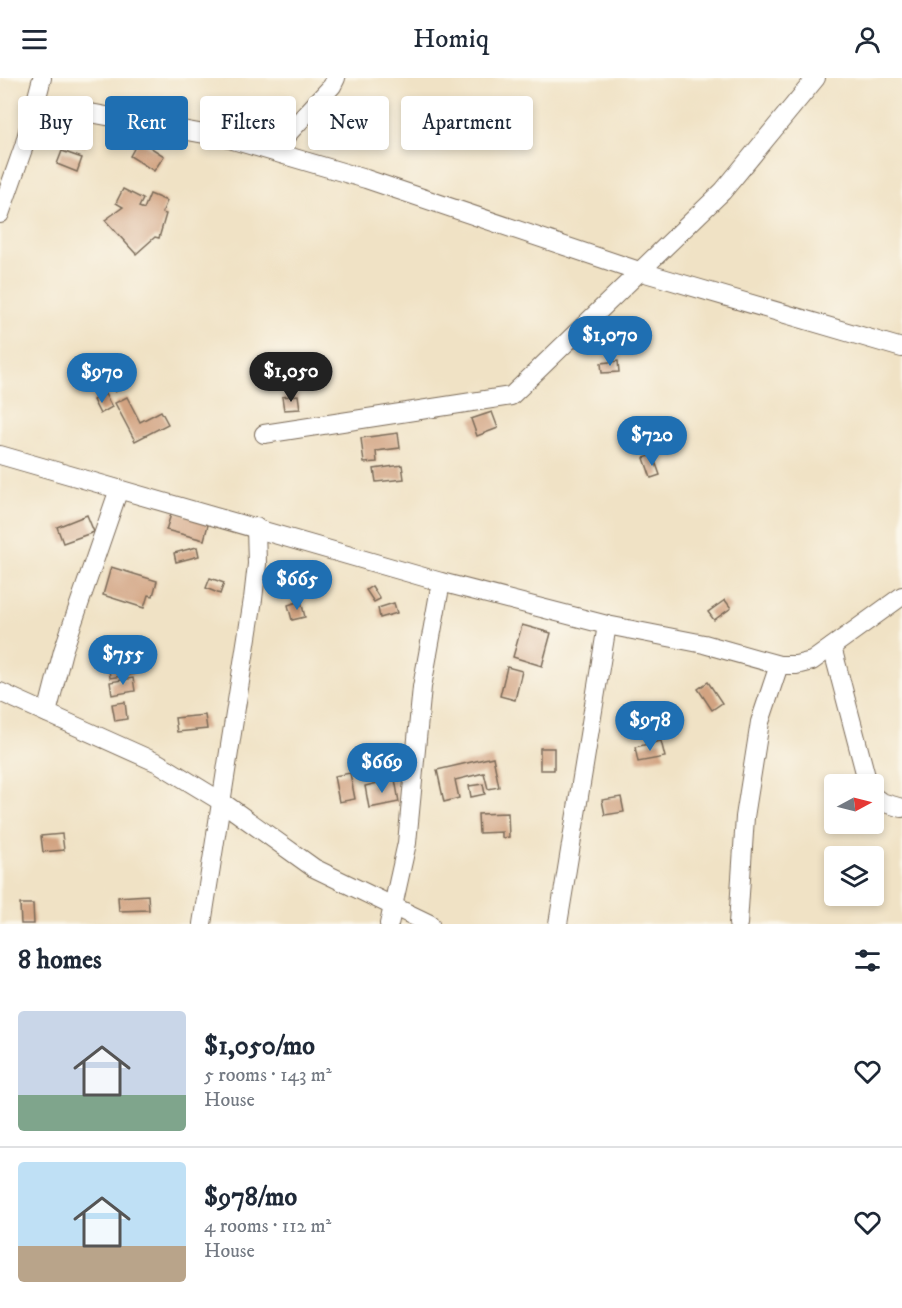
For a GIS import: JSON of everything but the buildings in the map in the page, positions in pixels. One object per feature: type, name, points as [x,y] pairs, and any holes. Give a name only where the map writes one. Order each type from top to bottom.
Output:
[{"type":"street","points":[[38,96],[42,78]]},
{"type":"street","points":[[272,151],[332,86],[336,78]]},
{"type":"street","points":[[264,434],[511,396],[642,272],[723,191],[816,78]]},
{"type":"street","points":[[93,114],[226,138],[272,151],[366,179],[642,272],[902,348]]},
{"type":"street","points":[[0,214],[21,150]]},
{"type":"street","points":[[0,455],[441,582],[607,625],[704,644],[779,665],[796,665],[812,661],[902,596]]},
{"type":"street","points":[[47,713],[63,651],[119,489]]},
{"type":"street","points":[[201,924],[222,802],[257,564],[256,527]]},
{"type":"street","points":[[391,916],[408,843],[422,687],[441,582]]},
{"type":"street","points":[[558,924],[607,625]]},
{"type":"street","points":[[832,648],[865,774]]},
{"type":"street","points":[[738,924],[745,817],[760,723],[779,665]]},
{"type":"street","points":[[0,693],[158,763],[222,802],[314,868],[391,916],[430,924]]},
{"type":"street","points":[[884,803],[902,808]]}]
